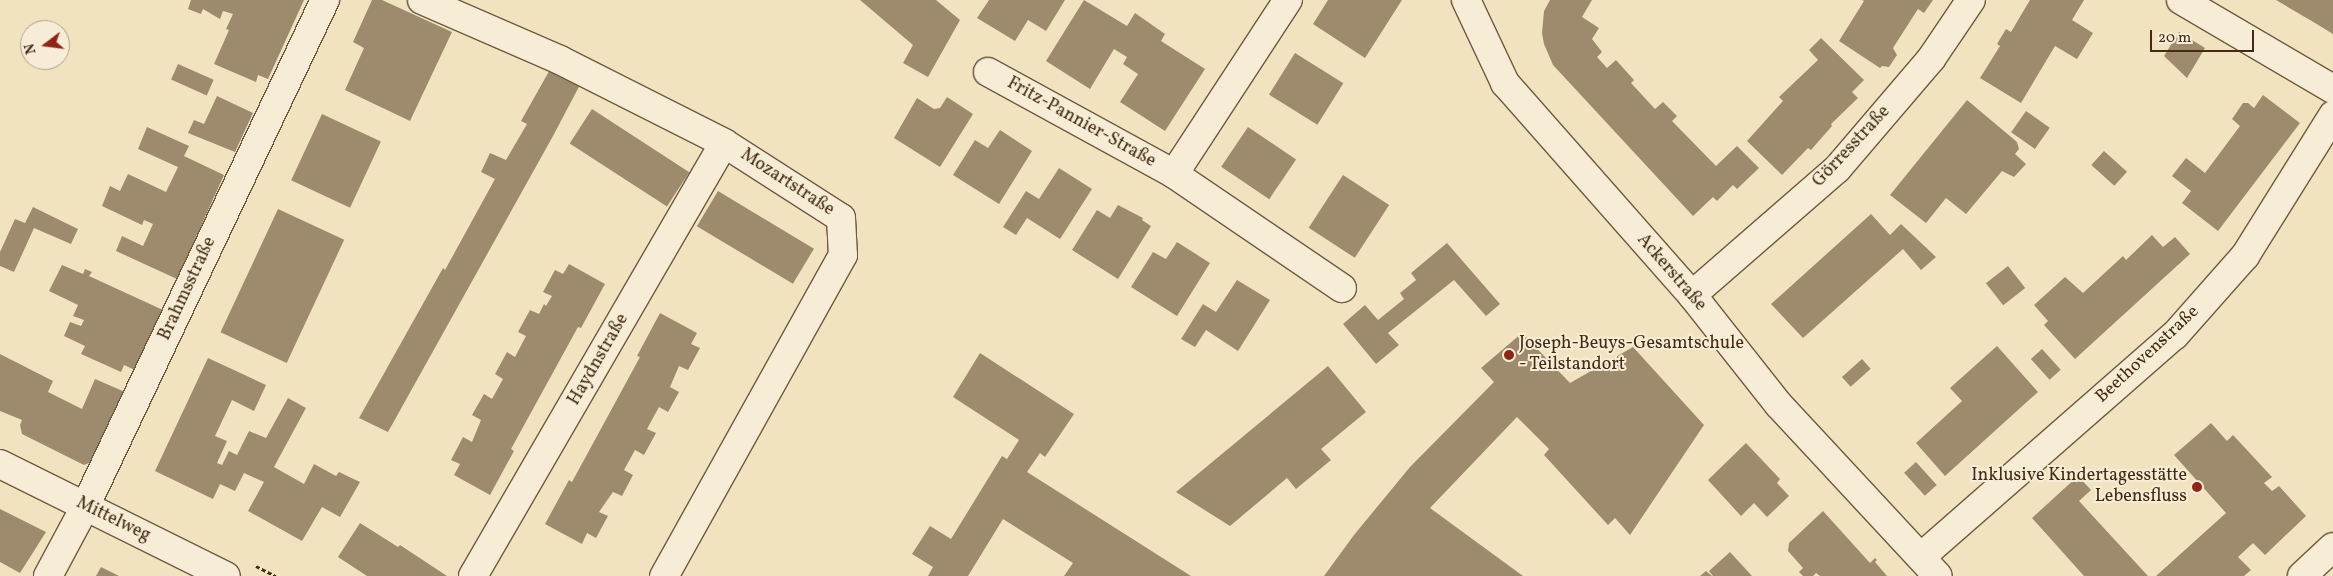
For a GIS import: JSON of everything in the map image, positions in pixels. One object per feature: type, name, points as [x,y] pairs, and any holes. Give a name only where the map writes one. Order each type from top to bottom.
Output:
[{"type":"street","name":"Brahmsstraße","points":[[48,576],[85,506],[325,0]]},
{"type":"street","name":"Mozartstraße","points":[[422,0],[560,60],[724,143],[841,218],[843,254],[664,576]]},
{"type":"street","name":"Fritz-Pannier-Straße","points":[[1174,174],[1288,0]]},
{"type":"street","name":"Ackerstraße","points":[[1467,0],[1505,83],[1692,295],[1779,405],[1930,567]]},
{"type":"street","name":"Görresstraße","points":[[1692,295],[1837,168],[1931,59],[1971,0]]},
{"type":"street","points":[[2181,0],[2333,89]]},
{"type":"street","name":"Fritz-Pannier-Straße","points":[[988,72],[1174,174],[1342,288]]},
{"type":"street","name":"Beethovenstraße","points":[[1930,567],[2174,335],[2245,256],[2333,115]]},
{"type":"street","name":"Haydnstraße","points":[[473,576],[724,143]]},
{"type":"street","name":"Mittelweg","points":[[0,464],[226,576]]},
{"type":"street","points":[[2302,576],[2333,547]]},
{"type":"building","points":[[191,0],[304,0],[268,79],[258,75],[256,82],[214,64],[229,30],[226,29],[233,14],[223,11],[220,19],[203,9],[201,14],[188,9]]},
{"type":"building","points":[[372,0],[382,0],[452,32],[410,121],[345,90],[364,48],[353,42]]},
{"type":"building","points":[[860,0],[936,0],[960,20],[928,77],[903,63],[913,45]]},
{"type":"building","points":[[989,0],[1065,0],[1046,31],[1028,20],[1015,41],[977,18]]},
{"type":"building","points":[[1084,0],[1127,26],[1135,13],[1165,34],[1161,41],[1205,69],[1165,131],[1120,102],[1138,74],[1123,64],[1127,57],[1114,49],[1090,89],[1046,61]]},
{"type":"building","points":[[1328,0],[1402,0],[1365,58],[1313,24]]},
{"type":"building","points":[[1550,0],[1592,0],[1582,17],[1599,28],[1592,39],[1602,52],[1597,57],[1607,68],[1616,60],[1634,80],[1631,83],[1655,109],[1663,102],[1677,116],[1672,121],[1716,166],[1737,146],[1759,168],[1737,189],[1733,185],[1717,201],[1713,197],[1693,216],[1553,65],[1544,44],[1542,33],[1544,11]]},
{"type":"building","points":[[1862,0],[1933,0],[1924,13],[1918,9],[1893,48],[1897,55],[1889,67],[1882,66],[1880,68],[1839,41],[1864,1]]},
{"type":"building","points":[[2030,0],[2084,0],[2072,20],[2093,33],[2077,59],[2055,46],[2021,103],[1980,78],[2000,46],[1997,44],[2006,29],[2011,32]]},
{"type":"building","points":[[2276,0],[2333,0],[2333,34],[2315,23]]},
{"type":"building","points":[[2179,32],[2205,48],[2187,78],[2164,56]]},
{"type":"building","points":[[1821,38],[1864,80],[1852,92],[1858,98],[1831,124],[1832,126],[1811,150],[1808,148],[1782,175],[1747,141],[1783,101],[1779,97],[1818,60],[1809,50]]},
{"type":"building","points":[[1295,53],[1343,83],[1317,125],[1269,95]]},
{"type":"building","points":[[178,64],[214,80],[207,95],[171,80]]},
{"type":"building","points":[[552,66],[582,81],[553,136],[388,432],[359,418],[443,268],[445,270],[495,179],[481,172],[490,153],[506,160],[527,124],[521,121]]},
{"type":"building","points":[[2263,95],[2300,123],[2218,231],[2182,203],[2191,191],[2172,176],[2186,158],[2205,173],[2240,126],[2232,119],[2243,103],[2248,103],[2254,108]]},
{"type":"building","points":[[217,96],[253,113],[235,152],[188,133],[194,120],[204,124]]},
{"type":"building","points":[[947,97],[973,114],[940,167],[894,138],[917,98],[934,109],[940,108]]},
{"type":"building","points":[[1967,100],[2017,142],[2019,149],[2015,154],[2026,164],[2014,177],[2002,171],[1966,214],[1946,198],[1926,223],[1890,195]]},
{"type":"building","points":[[592,109],[689,172],[667,207],[570,143]]},
{"type":"building","points":[[2026,111],[2050,128],[2035,149],[2011,132]]},
{"type":"building","points":[[322,114],[381,141],[350,208],[291,180]]},
{"type":"building","points":[[147,127],[189,146],[184,156],[224,175],[177,279],[116,251],[122,236],[143,246],[153,224],[144,220],[142,225],[102,206],[110,186],[120,191],[128,174],[166,192],[178,167],[138,149]]},
{"type":"building","points":[[1248,127],[1296,159],[1269,199],[1221,167]]},
{"type":"building","points":[[1000,130],[1032,151],[999,204],[953,175],[975,140],[988,148]]},
{"type":"building","points":[[2104,151],[2127,172],[2114,186],[2091,165]]},
{"type":"building","points":[[1059,168],[1092,189],[1060,239],[1027,218],[1016,235],[1003,227],[1026,191],[1039,199]]},
{"type":"building","points":[[1343,175],[1389,205],[1355,258],[1309,228]]},
{"type":"building","points":[[718,191],[814,249],[793,284],[697,226]]},
{"type":"building","points":[[1118,205],[1143,218],[1142,220],[1151,226],[1118,279],[1072,250],[1097,210],[1110,218]]},
{"type":"building","points":[[33,207],[78,229],[71,244],[34,228],[14,272],[0,266],[0,252],[15,219],[25,223]]},
{"type":"building","points":[[278,209],[344,240],[287,363],[221,332]]},
{"type":"building","points":[[1871,214],[1890,235],[1901,224],[1936,257],[1921,270],[1903,249],[1803,338],[1771,304]]},
{"type":"building","points":[[2152,235],[2163,247],[2175,237],[2190,254],[2075,359],[2044,325],[2048,321],[2034,305],[2065,277],[2083,293],[2123,256],[2126,260]]},
{"type":"building","points":[[1177,242],[1210,263],[1177,316],[1131,287],[1153,252],[1166,259]]},
{"type":"building","points":[[1447,243],[1500,304],[1486,316],[1454,280],[1388,333],[1399,345],[1376,364],[1343,324],[1365,305],[1378,320],[1404,299],[1400,293],[1416,280],[1411,273]]},
{"type":"building","points":[[569,264],[605,284],[581,328],[578,327],[511,449],[514,451],[490,495],[454,475],[460,464],[451,460],[463,437],[472,442],[481,420],[472,415],[484,394],[492,399],[503,379],[495,374],[507,352],[515,357],[526,336],[518,332],[530,310],[539,314],[544,304],[546,306],[552,296],[543,292],[555,270],[563,274]]},
{"type":"building","points":[[62,265],[83,274],[85,269],[92,272],[89,276],[163,310],[135,370],[124,365],[121,372],[81,354],[85,346],[64,336],[70,322],[81,326],[84,320],[73,316],[78,305],[49,291]]},
{"type":"building","points":[[2008,266],[2025,288],[2003,305],[1986,283]]},
{"type":"building","points":[[1237,280],[1270,300],[1238,351],[1206,330],[1195,347],[1181,339],[1203,304],[1216,312]]},
{"type":"building","points":[[660,313],[697,333],[691,344],[700,348],[688,370],[679,366],[670,387],[679,392],[668,412],[659,407],[647,429],[656,433],[644,455],[635,450],[624,470],[633,475],[622,496],[613,492],[599,512],[608,516],[596,538],[587,533],[582,544],[545,524],[569,480],[572,482],[640,357],[637,356]]},
{"type":"building","points":[[1522,333],[1570,383],[1633,347],[1704,425],[1630,535],[1615,518],[1608,525],[1544,455],[1549,449],[1517,417],[1430,508],[1523,576],[1324,576],[1354,535],[1410,467],[1494,382],[1481,368]]},
{"type":"building","points":[[1997,346],[2038,392],[1945,476],[1916,443],[1962,401],[1950,388]]},
{"type":"building","points":[[2042,349],[2061,370],[2050,380],[2031,359]]},
{"type":"building","points":[[980,353],[1074,414],[1045,457],[1040,453],[1027,472],[1191,576],[1064,576],[1073,563],[1003,519],[968,576],[928,576],[933,567],[912,554],[930,526],[951,539],[1002,456],[1007,459],[1019,440],[953,397]]},
{"type":"building","points":[[0,354],[53,381],[48,392],[82,409],[95,379],[125,392],[94,461],[84,465],[22,434],[20,425],[22,420],[0,411]]},
{"type":"building","points":[[208,358],[266,385],[254,411],[232,400],[215,436],[227,441],[217,463],[222,465],[229,451],[237,455],[249,431],[266,438],[288,398],[306,408],[274,467],[304,484],[314,464],[336,476],[339,472],[360,482],[340,517],[322,507],[302,541],[248,511],[264,482],[244,473],[235,491],[220,484],[213,499],[155,471]]},
{"type":"building","points":[[1862,359],[1871,369],[1851,387],[1842,377]]},
{"type":"building","points":[[1328,366],[1366,412],[1321,449],[1331,460],[1296,489],[1287,478],[1230,526],[1176,492]]},
{"type":"building","points":[[2211,423],[2227,441],[2233,435],[2272,477],[2264,483],[2272,491],[2279,486],[2306,516],[2265,555],[2253,543],[2238,557],[2251,570],[2244,576],[2156,576],[2226,513],[2174,455]]},
{"type":"building","points":[[1746,443],[1780,479],[1777,483],[1789,496],[1767,517],[1754,503],[1741,516],[1708,480]]},
{"type":"building","points":[[1916,462],[1937,485],[1925,496],[1904,473]]},
{"type":"building","points":[[2078,476],[2091,490],[2079,501],[2148,576],[2084,576],[2032,518]]},
{"type":"building","points":[[0,509],[46,532],[20,573],[0,562]]},
{"type":"building","points":[[1823,511],[1870,563],[1875,558],[1877,560],[1875,562],[1887,576],[1820,576],[1816,573],[1813,576],[1803,576],[1799,572],[1803,568],[1788,551],[1789,543]]},
{"type":"building","points":[[360,523],[398,547],[400,545],[447,576],[367,576],[338,557]]},
{"type":"building","points":[[1730,552],[1752,576],[1713,576],[1709,571]]},
{"type":"building","points":[[101,567],[119,576],[96,576]]},
{"type":"building","points":[[1706,571],[1712,576],[1700,576]]},
{"type":"place","name":"Joseph-Beuys-Gesamtschule - Teilstandort","points":[[1509,355]]},
{"type":"place","name":"Inklusive Kindertagesstätte Lebensfluss","points":[[2197,487]]}]
